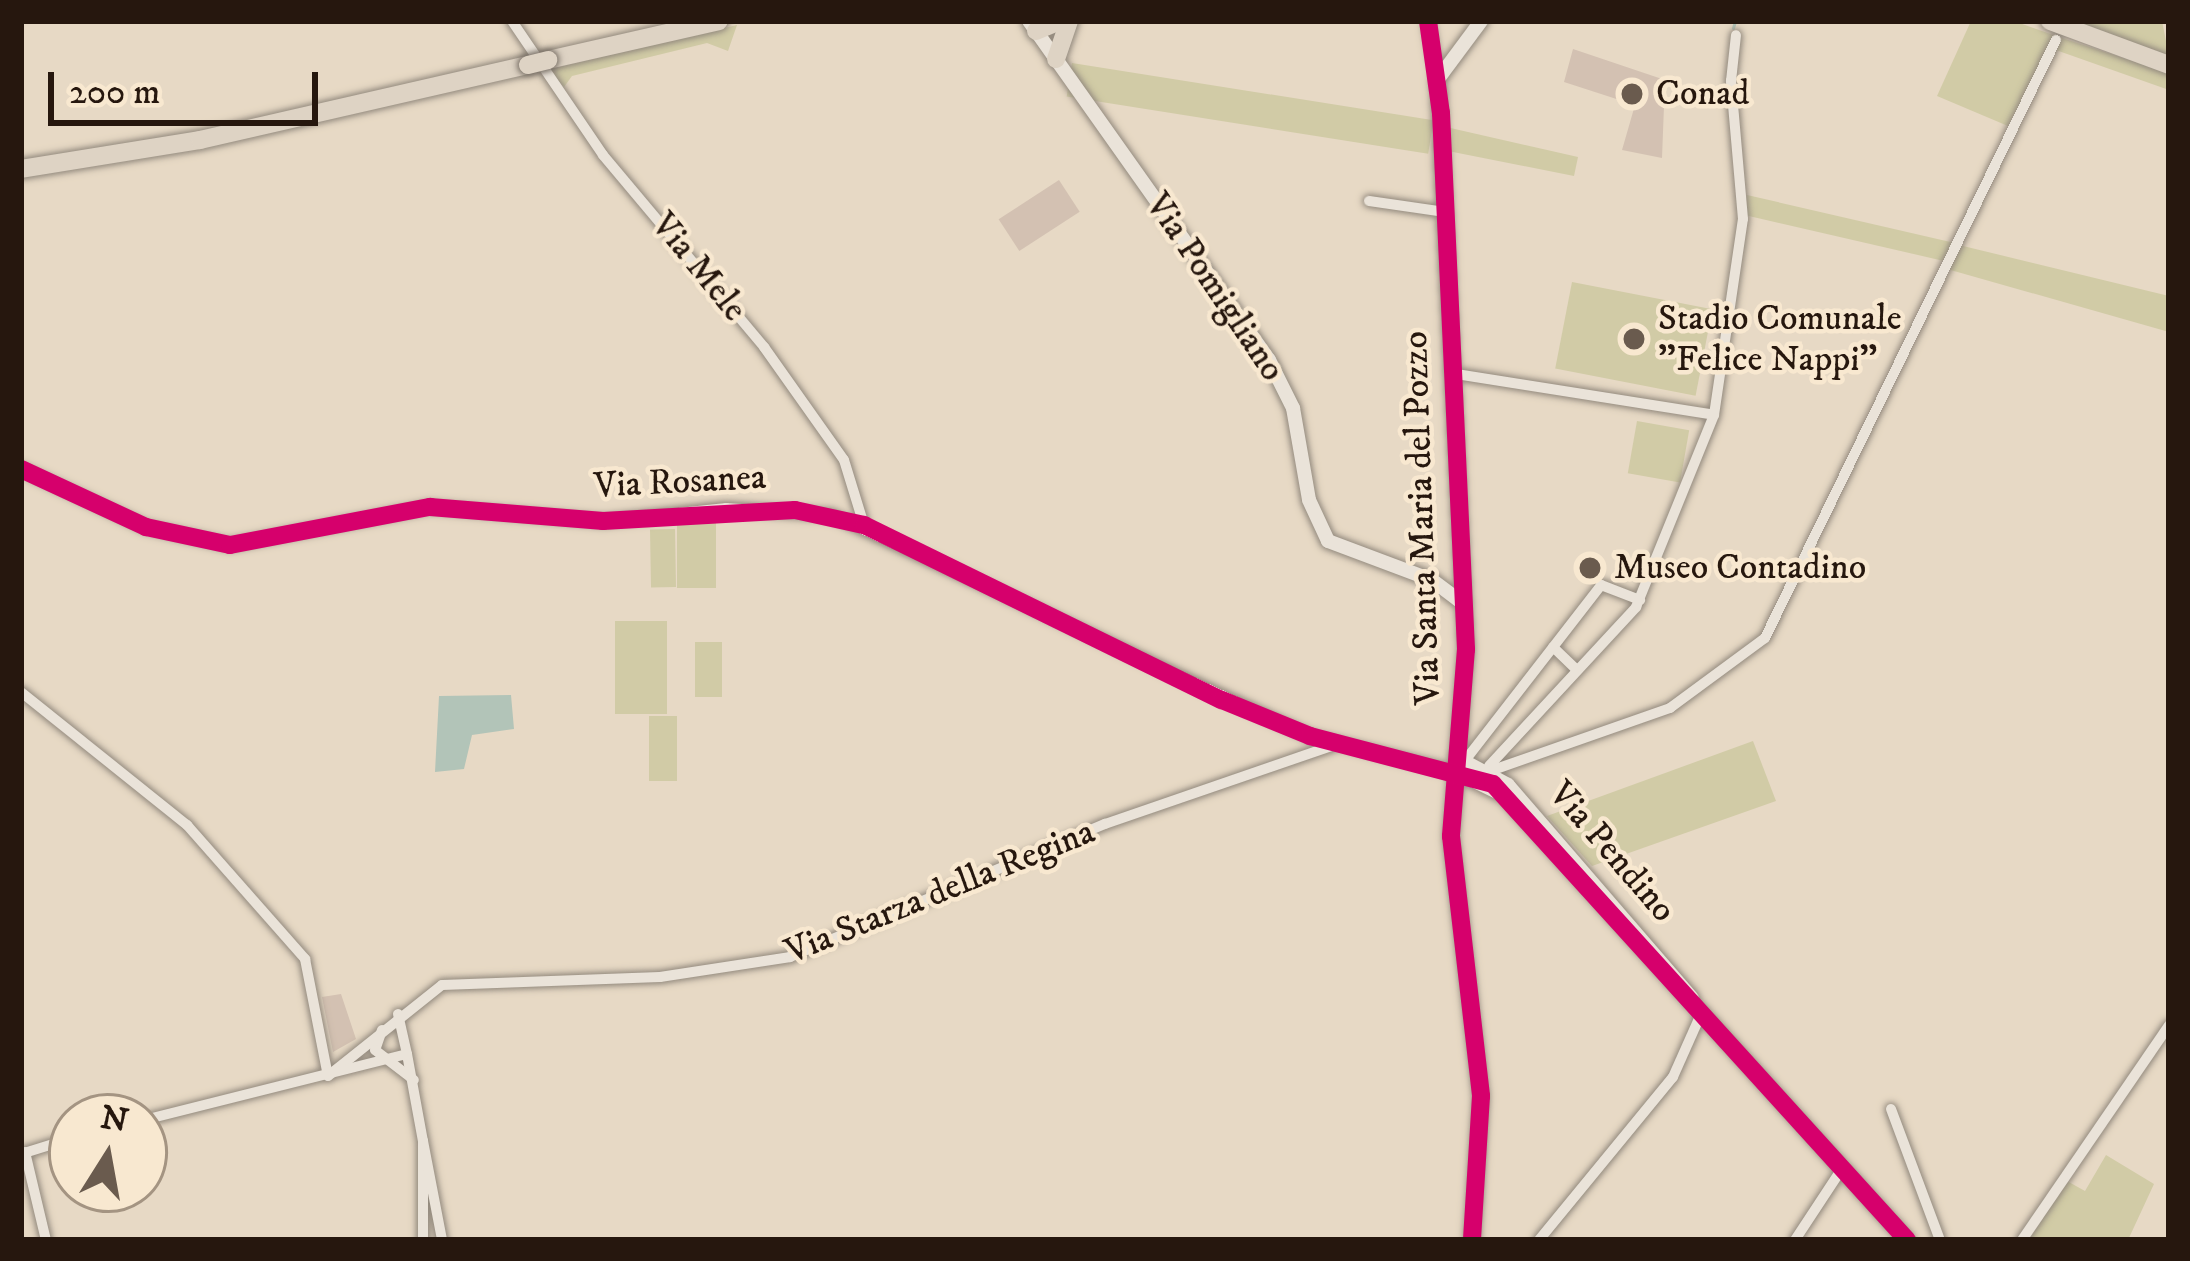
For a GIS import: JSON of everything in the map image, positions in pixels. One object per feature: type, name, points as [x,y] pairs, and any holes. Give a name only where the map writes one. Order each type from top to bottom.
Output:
[{"type":"highway","points":[[21,169],[200,140],[719,21]]},
{"type":"highway","points":[[1032,26],[1065,21],[1056,58]]},
{"type":"highway","points":[[2053,30],[2169,65]]},
{"type":"street","name":"Via Mele","points":[[512,21],[603,155],[764,347],[844,460],[864,525]]},
{"type":"street","points":[[1427,21],[1438,79]]},
{"type":"street","points":[[1438,79],[1481,21]]},
{"type":"street","name":"Via Pomigliano","points":[[1032,26],[1269,360],[1293,408],[1309,500],[1328,541],[1432,580],[1464,604]]},
{"type":"street","points":[[1491,768],[1670,708],[1765,638],[2053,30]]},
{"type":"street","points":[[1491,768],[1640,600],[1714,416],[1743,219],[1730,81],[1736,35]]},
{"type":"street","name":"Via Santa Maria del Pozzo","points":[[1438,79],[1464,604],[1459,762],[1451,788],[1480,1096],[1472,1240]]},
{"type":"street","points":[[1369,201],[1445,212]]},
{"type":"street","points":[[1450,373],[1714,416]]},
{"type":"street","name":"Via Rosanea","points":[[21,469],[146,527],[230,545],[430,507],[603,521],[795,510],[864,525],[1222,700],[1336,744],[1459,762]]},
{"type":"street","name":"Via Pomigliano","points":[[1432,580],[1463,578]]},
{"type":"street","points":[[1459,762],[1601,585],[1640,600]]},
{"type":"street","points":[[1553,647],[1577,670]]},
{"type":"street","points":[[21,692],[187,825],[304,958],[328,1076]]},
{"type":"street","name":"Via Starza della Regina","points":[[328,1076],[398,1014],[458,980],[660,977],[790,957],[1105,824],[1336,744]]},
{"type":"street","name":"Via Pendino","points":[[1459,762],[1491,768],[1839,1173],[1907,1240]]},
{"type":"street","name":"Via Pendino","points":[[1459,762],[1505,796],[1702,1012]]},
{"type":"street","points":[[1539,1240],[1673,1077],[1702,1012]]},
{"type":"street","points":[[398,1014],[442,1240]]},
{"type":"street","points":[[2022,1240],[2169,1025]]},
{"type":"street","points":[[384,1027],[375,1050],[414,1080]]},
{"type":"street","name":"Via Starza della Regina","points":[[168,1114],[406,1054]]},
{"type":"street","points":[[1891,1109],[1940,1240]]},
{"type":"street","points":[[423,1141],[423,1240]]},
{"type":"street","points":[[23,1153],[46,1240]]},
{"type":"street","points":[[1796,1240],[1839,1173]]},
{"type":"shaded area","points":[[1971,21],[2014,21],[2056,36],[2008,126],[1937,96]]},
{"type":"shaded area","points":[[2073,21],[2162,21],[2169,56]]},
{"type":"shaded area","points":[[737,25],[728,51],[707,43],[572,76],[564,87],[547,70]]},
{"type":"shaded area","points":[[2059,37],[2169,73],[2169,90],[2053,49]]},
{"type":"shaded area","points":[[1072,63],[1433,120],[1428,154],[1067,97]]},
{"type":"shaded area","points":[[1446,127],[1578,157],[1574,176],[1448,151]]},
{"type":"shaded area","points":[[1747,195],[1953,242],[1948,262],[1743,214]]},
{"type":"shaded area","points":[[1959,245],[2169,296],[2169,332],[1947,269]]},
{"type":"shaded area","name":"Stadio Comunale \"Felice Nappi\"","points":[[1572,282],[1712,309],[1696,396],[1555,368]]},
{"type":"shaded area","points":[[1637,421],[1689,430],[1680,482],[1628,473]]},
{"type":"shaded area","points":[[677,520],[716,520],[716,588],[677,588]]},
{"type":"shaded area","points":[[650,529],[675,529],[676,587],[651,587]]},
{"type":"shaded area","points":[[615,621],[667,621],[667,714],[615,714]]},
{"type":"shaded area","points":[[695,642],[722,642],[722,697],[695,697]]},
{"type":"shaded area","points":[[511,695],[514,729],[472,735],[464,769],[435,772],[439,696]]},
{"type":"shaded area","points":[[649,716],[677,716],[677,781],[649,781]]},
{"type":"shaded area","points":[[1753,741],[1776,801],[1592,866],[1547,816]]},
{"type":"shaded area","points":[[2106,1155],[2154,1184],[2128,1240],[2029,1240],[2067,1181],[2085,1191]]},
{"type":"building","name":"Conad","points":[[1573,49],[1665,80],[1662,158],[1622,150],[1635,105],[1564,82]]},
{"type":"building","points":[[1059,180],[1080,212],[1019,251],[999,219]]},
{"type":"building","points":[[341,994],[356,1039],[333,1052],[322,997]]},
{"type":"waterway","points":[[1733,28],[1735,21]]},
{"type":"cycle path","points":[[1428,21],[1441,113],[1466,649],[1451,836],[1481,1096],[1472,1240]]},
{"type":"cycle path","points":[[21,469],[146,527],[230,545],[430,507],[603,521],[795,510],[864,525],[1222,700],[1310,736],[1493,784],[1907,1240]]},
{"type":"place","name":"Conad","points":[[1632,94]]},
{"type":"place","name":"Stadio Comunale \"Felice Nappi\"","points":[[1634,339]]},
{"type":"place","name":"Museo Contadino","points":[[1590,568]]}]
